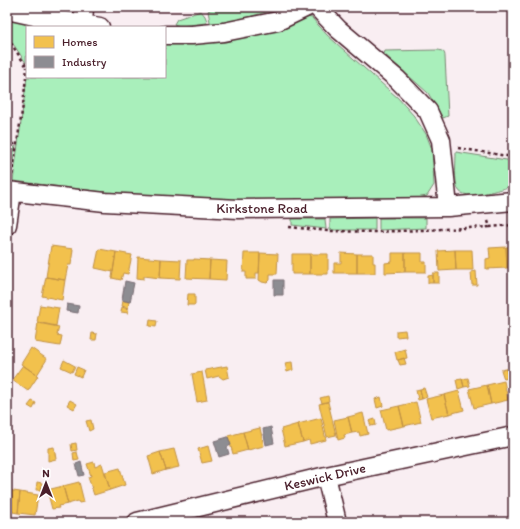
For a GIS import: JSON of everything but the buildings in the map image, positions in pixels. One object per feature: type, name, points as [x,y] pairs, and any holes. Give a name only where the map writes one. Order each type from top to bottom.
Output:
[{"type":"street","points":[[84,7],[92,26]]},
{"type":"street","points":[[166,35],[192,36],[224,32],[278,21],[307,7]]},
{"type":"street","points":[[318,7],[338,29],[397,79],[428,111],[442,140],[448,207]]},
{"type":"street","points":[[7,10],[92,26]]},
{"type":"street","points":[[7,225],[9,191]]},
{"type":"street","name":"Kirkstone Road","points":[[9,191],[105,202],[238,209],[448,207],[513,201]]},
{"type":"street","name":"Keswick Drive","points":[[137,522],[326,476],[513,436]]},
{"type":"street","points":[[326,476],[337,522]]},
{"type":"path","points":[[7,38],[26,66]]},
{"type":"path","points":[[9,191],[26,74]]},
{"type":"path","points":[[7,148],[17,142]]},
{"type":"path","points":[[442,145],[513,157]]},
{"type":"path","points":[[273,209],[273,221],[291,228],[328,232],[376,232],[490,227]]},
{"type":"green space","points":[[214,7],[283,7],[235,21],[212,24],[210,22],[208,11]]},
{"type":"green space","points":[[201,11],[205,16],[207,21],[206,23],[180,26],[174,24],[177,19]]},
{"type":"green space","points":[[7,16],[31,21],[31,26],[26,26],[26,63],[7,35]]},
{"type":"green space","points":[[307,17],[312,18],[327,35],[398,98],[414,116],[426,134],[432,149],[434,185],[427,196],[414,199],[280,201],[181,198],[103,192],[13,181],[27,78],[166,78],[166,41]]},
{"type":"green space","points":[[438,50],[445,54],[448,116],[443,118],[428,93],[384,54],[385,51]]},
{"type":"green space","points":[[16,146],[10,176],[7,175],[7,152]]},
{"type":"green space","points":[[456,152],[513,161],[513,186],[484,194],[468,195],[462,193],[458,189],[456,181]]},
{"type":"green space","points":[[375,218],[375,230],[330,230],[330,219]]},
{"type":"green space","points":[[379,218],[426,218],[426,228],[379,230]]},
{"type":"green space","points":[[292,219],[325,219],[326,229],[292,225]]}]
